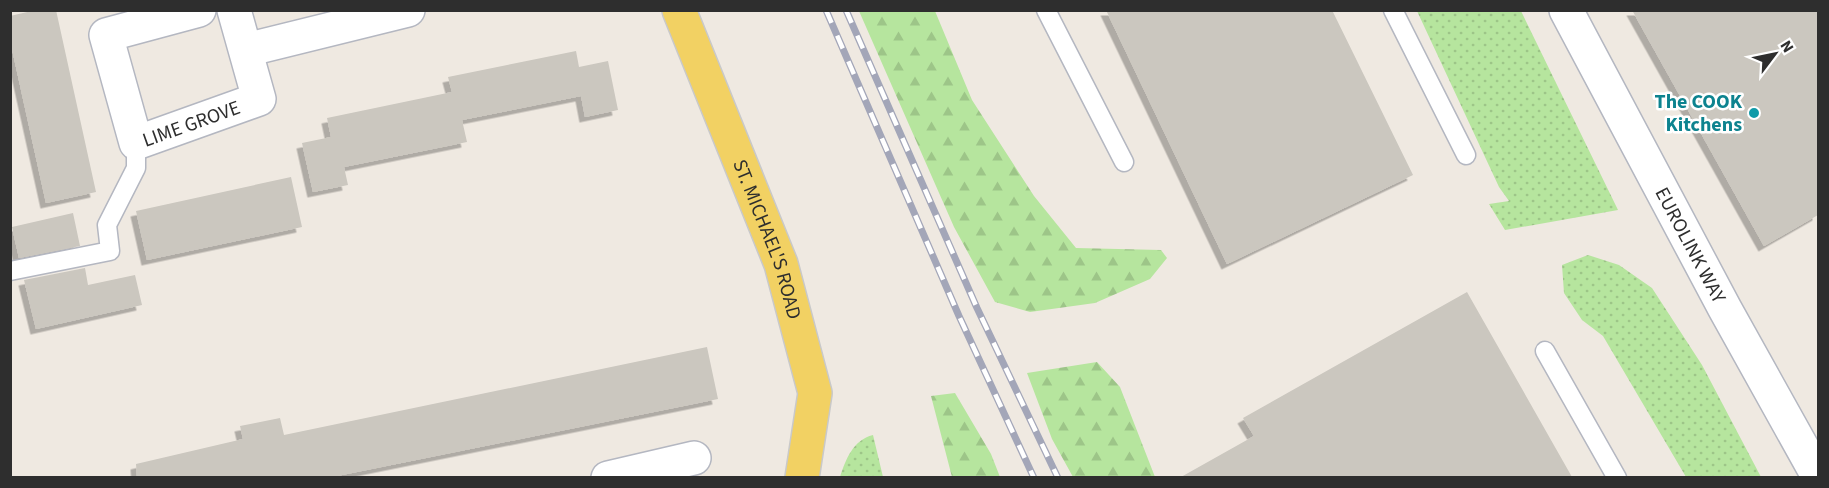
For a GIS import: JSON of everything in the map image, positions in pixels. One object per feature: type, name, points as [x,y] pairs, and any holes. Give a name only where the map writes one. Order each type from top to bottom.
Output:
[{"type":"main road","name":"ST. MICHAEL'S ROAD","points":[[679,10],[781,264],[815,393],[802,477]]},
{"type":"street","name":"LIME GROVE","points":[[199,10],[106,35],[136,143],[259,99],[234,10]]},
{"type":"street","points":[[246,50],[408,10]]},
{"type":"street","name":"EUROLINK WAY","points":[[1566,10],[1698,261],[1818,476]]},
{"type":"street","points":[[627,476],[694,458]]},
{"type":"lane","points":[[1046,10],[1124,162]]},
{"type":"lane","points":[[1393,10],[1466,155]]},
{"type":"lane","points":[[10,271],[110,251],[106,225],[136,168],[136,143]]},
{"type":"lane","points":[[1545,351],[1617,477]]},
{"type":"green space","points":[[859,11],[935,11],[972,100],[1034,196],[1076,248],[1161,250],[1167,258],[1150,279],[1095,303],[1030,312],[995,302],[954,227]]},
{"type":"green space","points":[[1417,11],[1521,11],[1618,210],[1505,230],[1489,204],[1509,201],[1499,187]]},
{"type":"green space","points":[[1588,255],[1619,265],[1652,288],[1702,365],[1761,477],[1686,477],[1603,336],[1582,320],[1564,293],[1562,265]]},
{"type":"green space","points":[[1097,362],[1120,387],[1155,477],[1073,477],[1052,439],[1027,373]]},
{"type":"green space","points":[[955,393],[991,454],[1000,477],[952,477],[931,396]]},
{"type":"green space","points":[[873,435],[883,477],[840,477],[855,446]]},
{"type":"building","points":[[36,10],[56,10],[96,192],[46,203],[10,40],[10,16]]},
{"type":"building","points":[[1106,10],[1332,10],[1413,175],[1227,264]]},
{"type":"building","name":"The COOK Kitchens","points":[[1632,10],[1818,10],[1818,215],[1764,246]]},
{"type":"building","points":[[576,51],[579,67],[608,61],[618,110],[585,117],[581,96],[462,120],[467,142],[344,167],[348,185],[313,192],[302,143],[331,137],[327,118],[452,92],[448,77]]},
{"type":"building","points":[[291,177],[302,227],[147,260],[136,211]]},
{"type":"building","points":[[73,213],[80,246],[19,258],[12,227]]},
{"type":"building","points":[[85,268],[88,285],[135,275],[142,305],[36,329],[24,280]]},
{"type":"building","points":[[1467,292],[1572,477],[1181,477],[1254,436],[1243,418]]},
{"type":"building","points":[[707,347],[718,399],[332,477],[137,477],[136,464],[243,439],[240,426],[280,418],[284,435]]},
{"type":"railway","points":[[826,10],[959,316],[1034,478]]},
{"type":"railway","points":[[846,10],[977,308],[1058,478]]},
{"type":"place","name":"The COOK Kitchens","points":[[1754,113]]}]
